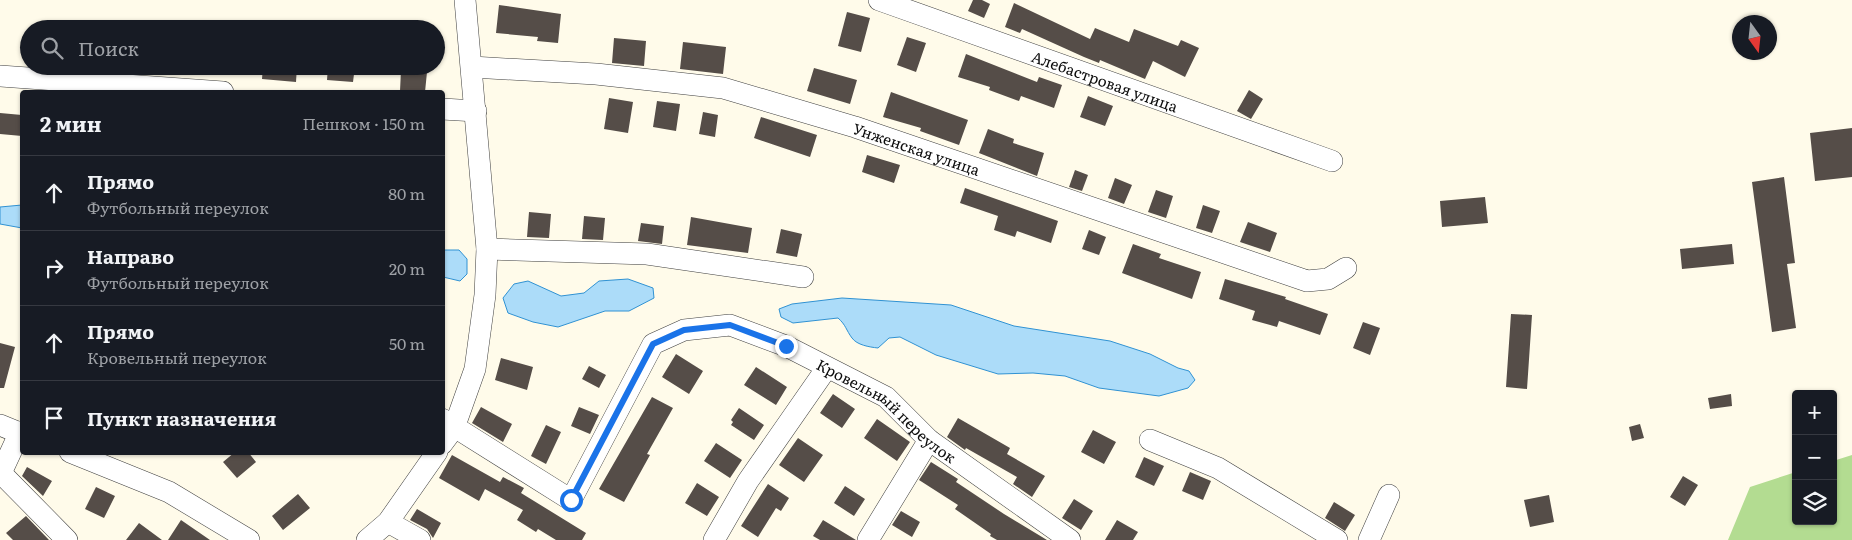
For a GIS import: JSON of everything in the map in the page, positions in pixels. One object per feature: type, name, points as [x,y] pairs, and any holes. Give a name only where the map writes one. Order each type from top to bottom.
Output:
[{"type":"street","points":[[446,431],[476,368],[485,295],[487,249],[465,0]]},
{"type":"street","name":"Алебастровая улица","points":[[879,0],[1332,161]]},
{"type":"street","name":"Унженская улица","points":[[472,67],[596,74],[723,88],[860,129],[1307,281],[1328,279],[1346,268]]},
{"type":"street","points":[[0,76],[195,90]]},
{"type":"street","points":[[445,109],[476,111]]},
{"type":"street","points":[[487,249],[648,254],[803,277]]},
{"type":"street","name":"Кровельный переулок","points":[[446,431],[571,500],[653,344],[684,330],[730,325],[786,346],[826,369],[886,398],[929,440],[1070,540]]},
{"type":"street","points":[[714,540],[748,482],[826,369]]},
{"type":"street","points":[[14,430],[1,473],[67,540]]},
{"type":"street","points":[[868,540],[929,440]]},
{"type":"street","points":[[1150,440],[1218,468],[1337,540]]},
{"type":"street","points":[[78,455],[170,492],[249,540]]},
{"type":"street","points":[[367,540],[388,522],[435,455]]},
{"type":"street","points":[[1373,539],[1390,495]]},
{"type":"street","points":[[388,522],[420,540]]},
{"type":"green space","points":[[1852,455],[1852,540],[1728,540],[1750,487],[1792,473],[1792,525],[1837,525],[1837,460]]},
{"type":"water","points":[[20,205],[20,228],[0,224],[0,207]]},
{"type":"water","points":[[445,250],[459,250],[467,259],[467,274],[460,281],[445,277]]},
{"type":"water","points":[[628,279],[653,288],[654,298],[629,311],[605,311],[558,327],[533,322],[508,313],[503,298],[514,284],[528,281],[561,296],[584,293],[599,281]]},
{"type":"water","points":[[842,298],[951,305],[1014,326],[1110,341],[1150,354],[1178,368],[1189,371],[1195,380],[1188,388],[1159,396],[1099,388],[1065,376],[1033,373],[998,374],[936,355],[900,337],[889,338],[878,348],[864,345],[854,340],[838,318],[793,323],[781,317],[779,309],[792,304]]},
{"type":"building","points":[[973,0],[982,0],[990,4],[984,18],[968,11]]},
{"type":"building","points":[[1014,3],[1090,39],[1095,28],[1129,42],[1134,29],[1178,46],[1181,40],[1199,48],[1185,77],[1153,61],[1145,79],[1100,60],[1099,63],[1084,57],[1022,29],[1020,33],[1005,27]]},
{"type":"building","points":[[499,5],[561,14],[558,43],[537,41],[538,37],[496,33]]},
{"type":"building","points":[[847,12],[870,18],[861,52],[838,46]]},
{"type":"building","points":[[907,37],[926,43],[916,72],[897,65]]},
{"type":"building","points":[[614,38],[646,41],[644,66],[612,63]]},
{"type":"building","points":[[683,42],[726,47],[723,74],[680,69]]},
{"type":"building","points":[[966,54],[1037,82],[1039,77],[1062,85],[1054,108],[1021,96],[1019,101],[989,90],[990,87],[958,77]]},
{"type":"building","points":[[814,68],[857,80],[850,104],[807,91]]},
{"type":"building","points":[[262,75],[296,75],[296,82],[262,79]]},
{"type":"building","points":[[327,75],[354,75],[353,82],[327,80]]},
{"type":"building","points":[[401,75],[427,75],[425,90],[400,90]]},
{"type":"building","points":[[1249,90],[1263,99],[1251,119],[1237,111]]},
{"type":"building","points":[[891,92],[968,120],[959,145],[920,131],[921,128],[883,117]]},
{"type":"building","points":[[1088,96],[1113,106],[1105,126],[1080,117]]},
{"type":"building","points":[[609,98],[633,102],[628,133],[604,129]]},
{"type":"building","points":[[657,101],[680,104],[676,131],[653,127]]},
{"type":"building","points":[[703,112],[718,115],[715,137],[699,134]]},
{"type":"building","points":[[0,113],[20,115],[20,136],[0,134]]},
{"type":"building","points":[[761,117],[817,135],[810,157],[754,138]]},
{"type":"building","points":[[1852,128],[1852,177],[1815,181],[1810,133]]},
{"type":"building","points":[[988,129],[1014,139],[1013,143],[1044,153],[1037,176],[979,153]]},
{"type":"building","points":[[867,155],[900,165],[894,183],[862,172]]},
{"type":"building","points":[[1075,170],[1088,175],[1082,191],[1069,187]]},
{"type":"building","points":[[1784,177],[1795,263],[1787,264],[1796,328],[1772,332],[1752,182]]},
{"type":"building","points":[[1115,178],[1132,185],[1124,204],[1108,198]]},
{"type":"building","points":[[965,188],[1058,221],[1051,243],[1017,231],[1015,237],[994,230],[998,216],[960,203]]},
{"type":"building","points":[[1156,190],[1173,196],[1166,218],[1148,212]]},
{"type":"building","points":[[1485,197],[1488,223],[1442,227],[1440,201]]},
{"type":"building","points":[[1203,205],[1220,211],[1212,233],[1196,228]]},
{"type":"building","points":[[529,212],[551,214],[549,238],[527,237]]},
{"type":"building","points":[[584,216],[605,218],[603,240],[582,239]]},
{"type":"building","points":[[691,217],[752,228],[748,253],[687,245]]},
{"type":"building","points":[[1248,222],[1277,233],[1270,252],[1240,242]]},
{"type":"building","points":[[641,223],[664,226],[662,244],[638,241]]},
{"type":"building","points":[[781,229],[802,234],[797,257],[776,253]]},
{"type":"building","points":[[1089,230],[1106,237],[1099,255],[1082,249]]},
{"type":"building","points":[[1133,244],[1161,254],[1159,258],[1201,272],[1192,299],[1122,273]]},
{"type":"building","points":[[1732,244],[1734,264],[1682,269],[1680,249]]},
{"type":"building","points":[[1225,279],[1286,297],[1285,299],[1328,314],[1320,335],[1279,321],[1277,327],[1252,320],[1255,311],[1219,299]]},
{"type":"building","points":[[1511,314],[1532,315],[1527,389],[1506,387]]},
{"type":"building","points":[[1363,322],[1380,328],[1370,355],[1353,348]]},
{"type":"building","points":[[0,343],[15,347],[4,388],[0,388]]},
{"type":"building","points":[[676,354],[703,371],[689,394],[662,377]]},
{"type":"building","points":[[501,358],[533,367],[527,390],[495,380]]},
{"type":"building","points":[[589,366],[606,375],[599,388],[582,379]]},
{"type":"building","points":[[756,367],[787,387],[776,405],[744,385]]},
{"type":"building","points":[[833,394],[855,409],[842,428],[820,413]]},
{"type":"building","points":[[1731,394],[1732,406],[1710,409],[1708,398]]},
{"type":"building","points":[[652,397],[673,408],[647,454],[650,455],[624,502],[599,489]]},
{"type":"building","points":[[481,407],[512,424],[503,442],[472,423]]},
{"type":"building","points":[[579,407],[599,415],[590,434],[571,426]]},
{"type":"building","points":[[739,408],[764,425],[754,440],[731,425],[733,422],[731,420]]},
{"type":"building","points":[[958,418],[1010,448],[1007,454],[1045,476],[1032,497],[1013,484],[1017,477],[966,448],[965,450],[947,437]]},
{"type":"building","points":[[877,419],[910,442],[897,461],[864,438]]},
{"type":"building","points":[[1640,424],[1644,438],[1632,441],[1629,427]]},
{"type":"building","points":[[546,425],[561,432],[546,464],[531,456]]},
{"type":"building","points":[[1093,430],[1116,442],[1104,464],[1081,452]]},
{"type":"building","points":[[798,438],[823,455],[804,482],[779,465]]},
{"type":"building","points":[[716,443],[742,460],[730,478],[704,461]]},
{"type":"building","points":[[231,455],[250,455],[256,462],[237,478],[223,462]]},
{"type":"building","points":[[452,455],[500,482],[503,477],[524,488],[521,493],[586,533],[582,540],[556,540],[538,529],[536,532],[517,520],[523,510],[485,489],[479,501],[439,478]]},
{"type":"building","points":[[1144,457],[1164,466],[1154,486],[1135,477]]},
{"type":"building","points":[[931,462],[958,479],[956,482],[1047,540],[997,540],[990,536],[991,534],[955,509],[958,505],[919,480]]},
{"type":"building","points":[[27,467],[52,481],[43,496],[22,476]]},
{"type":"building","points":[[1190,472],[1211,481],[1203,500],[1182,491]]},
{"type":"building","points":[[1683,476],[1698,485],[1685,506],[1670,497]]},
{"type":"building","points":[[697,483],[719,497],[707,516],[685,503]]},
{"type":"building","points":[[768,484],[789,498],[781,511],[776,508],[758,537],[741,526]]},
{"type":"building","points":[[845,486],[865,499],[854,516],[834,503]]},
{"type":"building","points":[[96,487],[115,496],[104,518],[85,509]]},
{"type":"building","points":[[298,494],[310,508],[283,530],[272,516]]},
{"type":"building","points":[[1549,495],[1554,522],[1530,527],[1524,500]]},
{"type":"building","points":[[1074,499],[1093,511],[1081,530],[1062,518]]},
{"type":"building","points":[[1334,502],[1355,515],[1345,531],[1325,518]]},
{"type":"building","points":[[417,509],[441,523],[433,538],[427,529],[410,520]]},
{"type":"building","points":[[901,511],[920,522],[912,537],[892,525]]},
{"type":"building","points":[[26,516],[49,540],[13,540],[6,533]]},
{"type":"building","points":[[181,520],[210,540],[168,540]]},
{"type":"building","points":[[823,520],[856,540],[820,540],[813,536]]},
{"type":"building","points":[[1117,520],[1138,532],[1133,540],[1105,540]]},
{"type":"building","points":[[139,523],[162,540],[126,540]]},
{"type":"route","points":[[571,500],[653,344],[684,330],[730,325],[786,346]]}]
